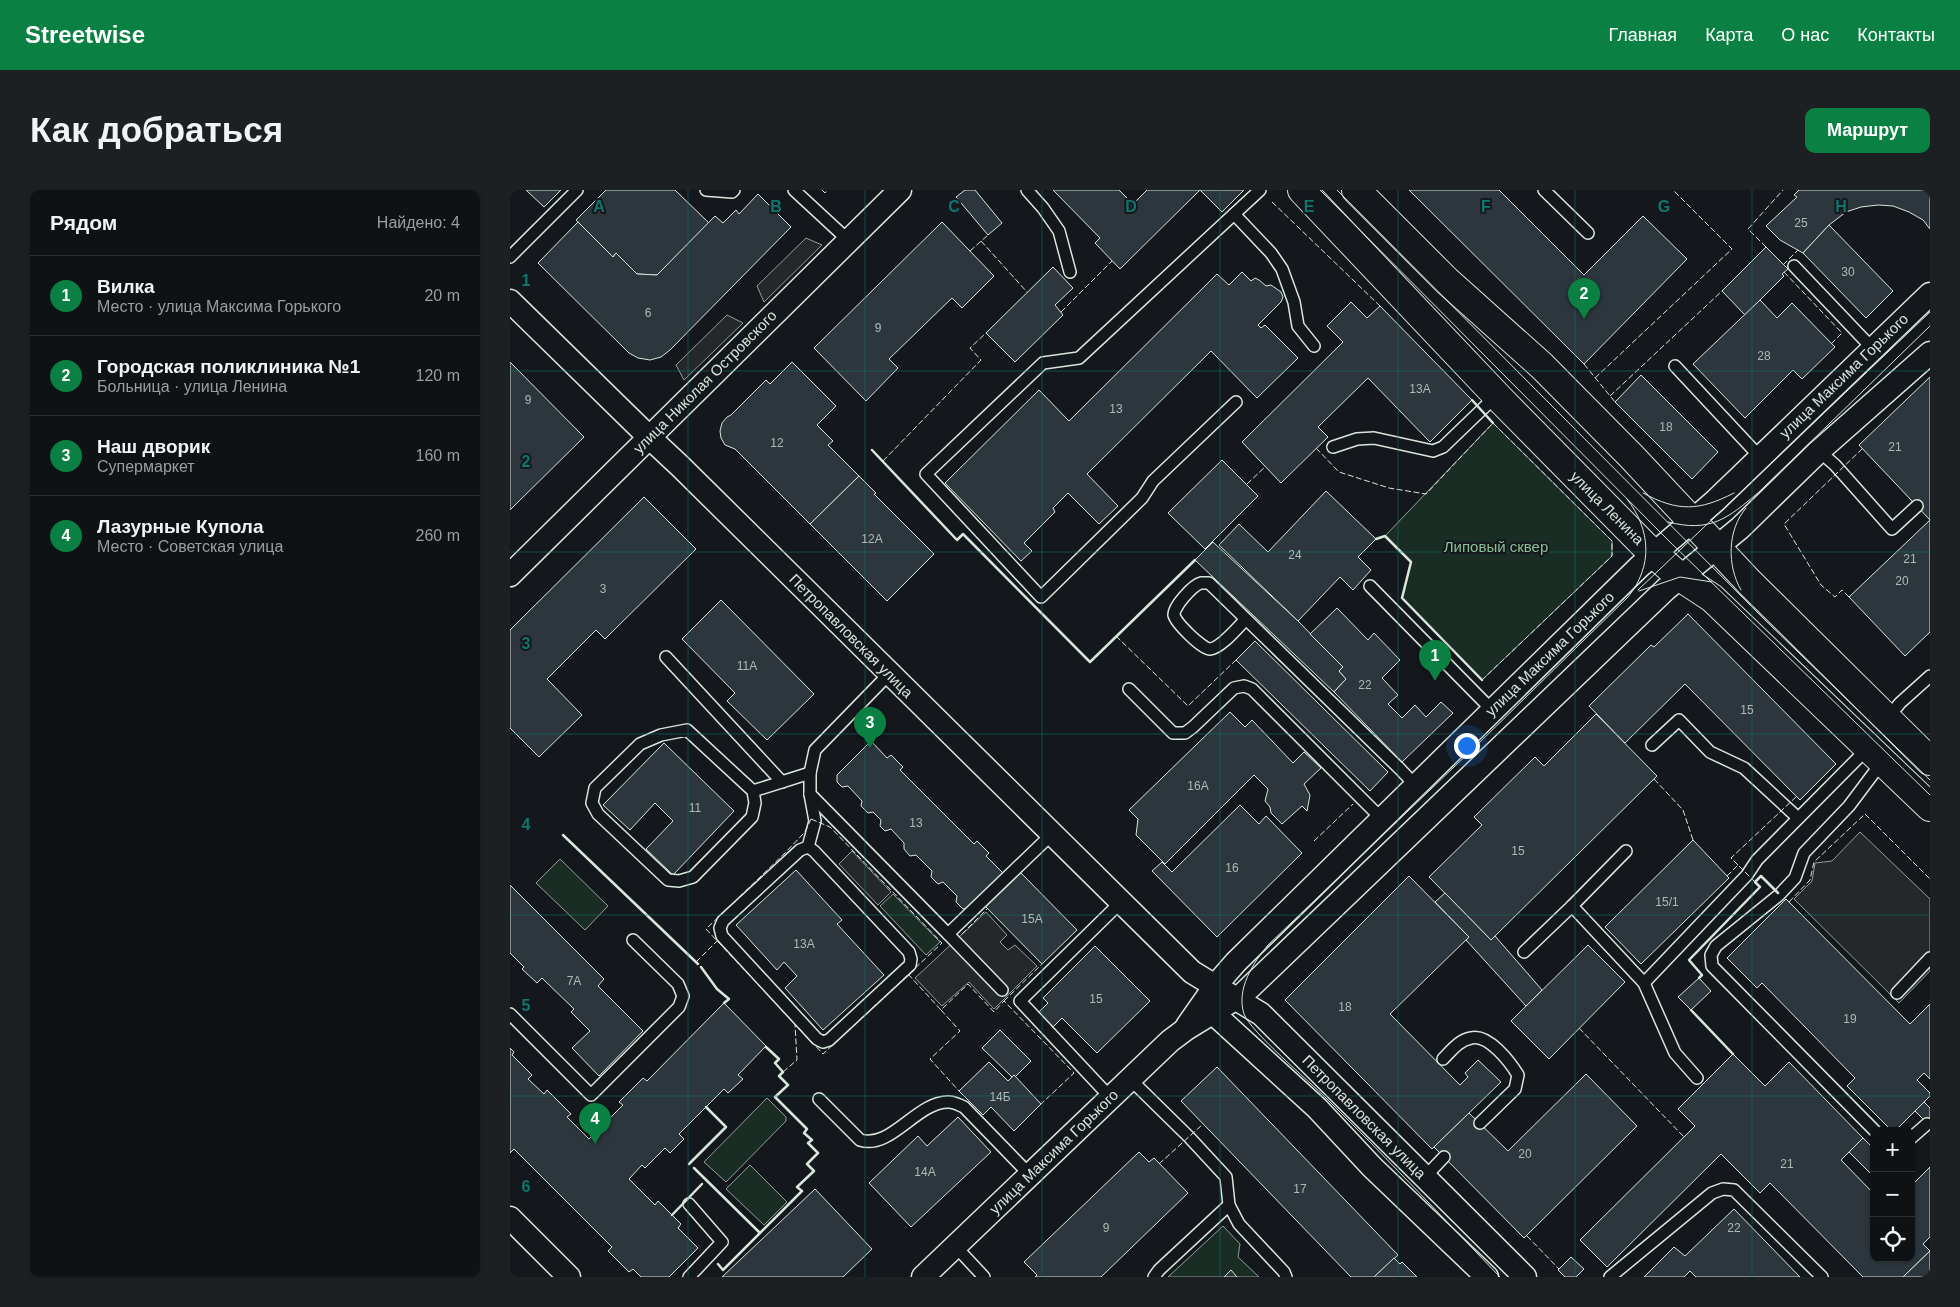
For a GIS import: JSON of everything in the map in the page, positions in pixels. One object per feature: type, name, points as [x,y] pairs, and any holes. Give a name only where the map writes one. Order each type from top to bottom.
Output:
[{"type":"main road","name":"улица Ленина","points":[[1302,190],[1497,395],[1654,554],[1680,577],[1712,598],[1930,807]]},
{"type":"main road","points":[[1356,190],[1447,281],[1542,366],[1632,457],[1749,582],[1930,762]]},
{"type":"street","name":"улица Николая Островского","points":[[510,574],[650,438],[675,410],[848,240],[893,192]]},
{"type":"street","name":"улица Максима Горького","points":[[923,1277],[1130,1079],[1186,1029],[1211,999],[1236,962],[1382,819],[1654,554],[1692,522],[1930,294]]},
{"type":"street","name":"Петропавловская улица","points":[[510,301],[685,470],[1192,972],[1211,999],[1372,1167],[1487,1277]]},
{"type":"street","name":"улица Максима Горького","points":[[1211,999],[1236,999],[1680,577],[1717,548],[1819,451],[1930,353]]},
{"type":"street","name":"Петропавловская улица","points":[[1236,999],[1261,1014],[1525,1277]]},
{"type":"street","points":[[510,1218],[569,1277]]},
{"type":"lane","points":[[510,257],[577,190]]},
{"type":"lane","points":[[706,190],[732,192],[734,190]]},
{"type":"lane","points":[[794,190],[848,240]]},
{"type":"lane","points":[[1027,190],[1060,231],[1070,272]]},
{"type":"lane","points":[[1236,402],[1153,481],[1142,498],[1041,597],[926,474],[1043,363],[1079,358],[1260,190]]},
{"type":"lane","points":[[1544,190],[1588,232]]},
{"type":"lane","points":[[1234,214],[1271,253],[1282,269],[1294,302],[1298,326],[1314,346]]},
{"type":"lane","points":[[1794,266],[1873,349]]},
{"type":"lane","points":[[1675,366],[1760,457]]},
{"type":"lane","points":[[1333,447],[1357,439],[1374,438],[1433,451],[1442,447],[1497,395]]},
{"type":"lane","points":[[1819,451],[1835,465],[1892,529],[1917,506]]},
{"type":"lane","points":[[1246,619],[1219,646],[1210,649],[1204,648],[1178,623],[1174,614],[1175,608],[1194,587],[1202,583],[1209,583],[1246,619],[1400,769],[1416,786]]},
{"type":"lane","points":[[1370,586],[1493,711]]},
{"type":"lane","points":[[666,658],[782,782]]},
{"type":"lane","points":[[808,847],[815,821],[810,794],[810,773],[814,750],[889,674]]},
{"type":"lane","points":[[1887,719],[1930,676]]},
{"type":"lane","points":[[1128,689],[1173,733],[1184,732],[1193,727],[1234,688],[1244,686],[1252,690],[1382,819]]},
{"type":"lane","points":[[1652,745],[1678,720],[1710,752],[1744,768],[1798,818]]},
{"type":"lane","points":[[687,730],[753,791],[755,803],[752,817],[693,877],[679,882],[668,880],[598,814],[592,803],[595,788],[640,744],[661,735],[687,730]]},
{"type":"lane","points":[[1644,983],[1747,875],[1757,860],[1798,818],[1875,754]]},
{"type":"lane","points":[[1871,1127],[1712,966],[1711,955],[1716,946],[1779,895],[1795,878],[1804,853],[1849,806],[1876,770],[1875,754]]},
{"type":"lane","points":[[753,791],[810,773]]},
{"type":"lane","points":[[810,794],[1002,990]]},
{"type":"lane","points":[[948,934],[1052,834]]},
{"type":"lane","points":[[808,847],[814,850],[909,952],[912,959],[910,965],[829,1040],[823,1042],[817,1039],[722,936],[720,928],[723,921],[800,850],[808,847]]},
{"type":"lane","points":[[1524,952],[1626,850]]},
{"type":"lane","points":[[1110,1098],[1020,1000],[1121,902]]},
{"type":"lane","points":[[1572,906],[1644,983],[1675,1053],[1697,1078]]},
{"type":"lane","points":[[510,1014],[591,1095],[680,1006],[683,996],[678,984],[633,940]]},
{"type":"lane","points":[[1897,992],[1930,958]]},
{"type":"lane","points":[[1443,1059],[1461,1042],[1472,1037],[1484,1039],[1508,1058],[1518,1075],[1515,1089],[1480,1123]]},
{"type":"lane","points":[[1130,1079],[1189,1137],[1226,1177],[1229,1205],[1239,1224],[1284,1272],[1286,1277]]},
{"type":"lane","points":[[819,1099],[860,1140],[869,1143],[881,1139],[935,1104],[950,1101],[964,1107],[1030,1174]]},
{"type":"lane","points":[[1915,1134],[1927,1124]]},
{"type":"lane","points":[[1425,1177],[1444,1157]]},
{"type":"lane","points":[[1610,1277],[1712,1193],[1723,1189],[1734,1190],[1822,1277]]},
{"type":"lane","points":[[689,1204],[722,1242],[689,1277]]},
{"type":"lane","points":[[1154,1277],[1166,1263],[1229,1205]]},
{"type":"lane","points":[[956,1247],[984,1277]]},
{"type":"green space","name":"Липовый сквер","points":[[1493,423],[1612,541],[1612,556],[1482,680],[1402,598],[1411,562],[1385,536]]},
{"type":"green space","points":[[560,859],[608,906],[585,930],[536,883]]},
{"type":"green space","points":[[893,894],[940,942],[926,955],[880,906]]},
{"type":"green space","points":[[767,1098],[786,1117],[786,1121],[726,1182],[704,1162]]},
{"type":"green space","points":[[750,1165],[787,1202],[764,1225],[726,1189]]},
{"type":"green space","points":[[1223,1226],[1240,1244],[1238,1257],[1259,1277],[1168,1277]]},
{"type":"shaded area","points":[[806,238],[822,245],[764,302],[757,286]]},
{"type":"shaded area","points":[[727,315],[743,323],[684,380],[676,365]]},
{"type":"shaded area","points":[[1860,832],[1930,899],[1930,971],[1899,1003],[1794,899],[1812,881],[1815,863],[1832,861]]},
{"type":"shaded area","points":[[852,851],[891,892],[878,905],[839,864]]},
{"type":"shaded area","points":[[986,912],[1007,935],[1000,942],[1008,950],[1015,945],[1037,966],[994,1009],[969,982],[942,1006],[915,978]]},
{"type":"building","points":[[526,190],[561,190],[544,207]]},
{"type":"building","points":[[606,190],[675,190],[709,223],[657,275],[637,274],[616,253],[613,257],[576,220]]},
{"type":"building","points":[[965,190],[975,190],[1002,223],[988,235],[956,197]]},
{"type":"building","points":[[1053,190],[1119,190],[1133,204],[1147,190],[1200,190],[1120,269],[1095,243],[1100,238]]},
{"type":"building","points":[[1200,190],[1244,190],[1222,212]]},
{"type":"building","points":[[1409,190],[1499,190],[1584,275],[1643,216],[1687,259],[1584,364]]},
{"type":"building","points":[[1799,190],[1930,190],[1930,229],[1923,220],[1893,206],[1861,207],[1846,212],[1829,225],[1803,253],[1780,240],[1766,226],[1797,197],[1794,195]]},
{"type":"building","points":[[758,194],[791,227],[661,357],[650,360],[638,358],[629,353],[538,263],[578,222],[613,257],[616,253],[637,274],[657,275],[715,216],[723,223],[736,210],[739,214]]},
{"type":"building","points":[[942,222],[994,276],[962,308],[952,298],[889,359],[898,368],[866,401],[814,348]]},
{"type":"building","points":[[1829,225],[1893,291],[1866,318],[1803,253]]},
{"type":"building","points":[[1766,247],[1788,269],[1782,274],[1784,276],[1745,315],[1722,291]]},
{"type":"building","points":[[1053,267],[1073,288],[1055,305],[1063,315],[1015,362],[986,333]]},
{"type":"building","points":[[1242,272],[1251,281],[1255,278],[1266,286],[1271,285],[1281,292],[1283,297],[1281,302],[1258,325],[1261,328],[1265,325],[1298,358],[1257,398],[1211,351],[1087,474],[1118,506],[1099,524],[1068,493],[1053,508],[1055,512],[1024,543],[1032,551],[1021,561],[945,483],[1039,390],[1069,421],[1217,274],[1229,285]]},
{"type":"building","points":[[1760,300],[1777,318],[1792,303],[1835,347],[1802,379],[1793,370],[1745,418],[1693,364]]},
{"type":"building","points":[[1351,302],[1367,318],[1380,306],[1472,400],[1430,442],[1368,378],[1318,427],[1328,437],[1281,483],[1242,442],[1343,342],[1327,326]]},
{"type":"building","points":[[510,362],[584,437],[510,510]]},
{"type":"building","points":[[792,362],[836,406],[817,425],[833,441],[828,445],[859,476],[810,524],[735,449],[725,445],[720,431],[722,423],[727,417],[766,380],[770,384]]},
{"type":"building","points":[[1641,375],[1718,452],[1692,479],[1615,402]]},
{"type":"building","points":[[1930,377],[1930,520],[1859,445]]},
{"type":"building","points":[[1222,460],[1258,496],[1205,549],[1168,513]]},
{"type":"building","points":[[859,476],[876,493],[874,494],[934,554],[887,601],[810,524]]},
{"type":"building","points":[[1326,491],[1376,539],[1358,557],[1371,570],[1353,590],[1340,577],[1298,621],[1219,545],[1239,524],[1268,552]]},
{"type":"building","points":[[644,497],[696,549],[605,639],[596,630],[547,679],[582,715],[539,757],[510,728],[510,630]]},
{"type":"building","points":[[1930,520],[1930,632],[1905,656],[1849,597]]},
{"type":"building","points":[[1213,542],[1298,621],[1343,667],[1339,671],[1346,679],[1334,692],[1195,560]]},
{"type":"building","points":[[721,600],[814,694],[767,740],[727,701],[735,693],[682,639]]},
{"type":"building","points":[[1337,608],[1368,640],[1374,633],[1400,660],[1382,678],[1398,695],[1388,704],[1402,718],[1415,705],[1426,717],[1441,702],[1453,713],[1402,762],[1334,692],[1346,679],[1339,671],[1343,667],[1310,634]]},
{"type":"building","points":[[1688,614],[1836,764],[1800,800],[1685,684],[1625,743],[1589,706],[1651,645],[1654,647]]},
{"type":"building","points":[[1255,641],[1388,772],[1370,791],[1236,660]]},
{"type":"building","points":[[1230,712],[1245,727],[1252,720],[1293,763],[1304,752],[1321,768],[1304,784],[1310,795],[1307,811],[1302,806],[1282,824],[1271,813],[1270,807],[1265,801],[1268,789],[1254,775],[1165,864],[1136,835],[1138,819],[1129,810]]},
{"type":"building","points":[[1596,714],[1657,776],[1491,940],[1429,877],[1482,825],[1474,817],[1535,757],[1544,766]]},
{"type":"building","points":[[871,741],[887,758],[891,755],[903,767],[900,770],[974,844],[977,841],[989,853],[986,856],[1003,873],[968,908],[963,909],[956,902],[957,896],[943,882],[938,884],[931,877],[932,871],[916,855],[910,856],[904,849],[904,843],[891,829],[885,831],[880,826],[881,820],[873,812],[868,813],[861,806],[862,801],[848,786],[842,787],[837,782],[837,775]]},
{"type":"building","points":[[664,743],[734,811],[673,875],[646,849],[673,821],[655,803],[630,830],[603,805]]},
{"type":"building","points":[[1240,805],[1259,824],[1266,816],[1302,853],[1217,937],[1152,871],[1162,862],[1172,872]]},
{"type":"building","points":[[1693,840],[1729,878],[1641,964],[1605,927]]},
{"type":"building","points":[[796,870],[842,920],[837,924],[884,975],[823,1030],[785,988],[797,976],[784,962],[777,970],[736,925]]},
{"type":"building","points":[[1020,872],[1077,930],[1042,964],[985,906]]},
{"type":"building","points":[[1409,876],[1469,937],[1390,1014],[1460,1085],[1468,1077],[1465,1073],[1478,1060],[1501,1082],[1432,1149],[1285,1000]]},
{"type":"building","points":[[510,885],[604,979],[598,986],[643,1031],[599,1076],[572,1048],[590,1031],[571,1012],[574,1009],[542,978],[537,983],[522,969],[524,967],[510,953]]},
{"type":"building","points":[[1445,893],[1491,940],[1495,936],[1542,990],[1526,1006],[1466,940],[1469,937],[1435,902]]},
{"type":"building","points":[[1786,899],[1910,1024],[1930,1004],[1930,1079],[1924,1073],[1917,1080],[1930,1093],[1930,1096],[1899,1127],[1888,1127],[1847,1086],[1855,1078],[1762,983],[1757,988],[1727,958]]},
{"type":"building","points":[[1588,945],[1625,982],[1549,1059],[1511,1021]]},
{"type":"building","points":[[1095,946],[1150,1001],[1097,1053],[1062,1018],[1053,1027],[1038,1013],[1048,1003],[1043,998]]},
{"type":"building","points":[[1699,978],[1711,991],[1691,1010],[1678,997]]},
{"type":"building","points":[[724,1003],[766,1046],[738,1075],[743,1079],[728,1093],[724,1089],[679,1134],[684,1139],[670,1153],[665,1148],[645,1168],[642,1165],[629,1179],[655,1205],[658,1201],[681,1224],[678,1228],[698,1248],[669,1277],[641,1277],[633,1269],[629,1272],[608,1251],[612,1247],[514,1149],[510,1153],[510,1048],[514,1052],[512,1055],[532,1075],[528,1079],[544,1094],[547,1090],[571,1114],[567,1117],[589,1139],[623,1105],[619,1102],[643,1078],[647,1081]]},
{"type":"building","points":[[1000,1030],[1031,1061],[1015,1077],[1014,1075],[1012,1077],[982,1048]]},
{"type":"building","points":[[1733,1054],[1765,1086],[1789,1062],[1863,1138],[1841,1160],[1870,1190],[1870,1262],[1915,1262],[1915,1182],[1930,1167],[1930,1237],[1923,1244],[1930,1251],[1903,1277],[1863,1277],[1770,1183],[1760,1193],[1721,1154],[1607,1267],[1580,1240],[1695,1126],[1678,1109]]},
{"type":"building","points":[[989,1062],[1008,1081],[1014,1075],[1041,1104],[1014,1131],[991,1107],[983,1115],[959,1091]]},
{"type":"building","points":[[1217,1067],[1398,1255],[1374,1277],[1351,1277],[1181,1101]]},
{"type":"building","points":[[1586,1074],[1637,1126],[1524,1238],[1434,1147],[1469,1113],[1508,1151]]},
{"type":"building","points":[[1924,1102],[1930,1108],[1930,1126],[1915,1111]]},
{"type":"building","points":[[958,1117],[991,1152],[911,1227],[869,1183],[918,1136],[927,1146]]},
{"type":"building","points":[[1863,1138],[1870,1145],[1870,1173],[1849,1152]]},
{"type":"building","points":[[1139,1152],[1149,1162],[1154,1158],[1188,1193],[1101,1277],[1035,1277],[1037,1275],[1024,1262]]},
{"type":"building","points":[[815,1189],[872,1249],[843,1277],[722,1277]]},
{"type":"building","points":[[1734,1209],[1800,1277],[1696,1277],[1690,1271],[1684,1277],[1644,1277],[1674,1247],[1685,1256]]},
{"type":"building","points":[[1930,1251],[1930,1277],[1903,1277]]},
{"type":"building","points":[[1571,1257],[1584,1269],[1576,1277],[1565,1277],[1558,1270]]},
{"type":"building","points":[[1394,1258],[1400,1264],[1402,1262],[1417,1277],[1374,1277]]},
{"type":"building","points":[[1231,1270],[1237,1277],[1224,1277]]},
{"type":"tram line","points":[[1320,190],[1669,541],[1930,795]]},
{"type":"tram line","points":[[1337,190],[1766,621],[1930,780]]},
{"type":"tram line","points":[[1638,590],[1930,312]]},
{"type":"tram line","points":[[1668,522],[1696,526],[1708,524],[1718,521],[1738,509],[1759,492],[1930,326]]},
{"type":"tram line","points":[[1643,493],[1667,504],[1688,507],[1710,503],[1734,493]]},
{"type":"tram line","points":[[1500,1277],[1392,1164],[1257,1032],[1244,1014],[1242,995],[1247,977],[1268,945],[1628,597],[1642,573],[1646,548],[1641,523],[1627,499]]},
{"type":"tram line","points":[[1741,590],[1733,570],[1731,548],[1735,527],[1746,508]]},
{"type":"tram line","points":[[1639,591],[1680,577],[1712,582]]},
{"type":"fence","points":[[822,190],[825,193],[827,190]]},
{"type":"fence","points":[[1595,378],[1732,249],[1673,190]]},
{"type":"fence","points":[[1766,247],[1748,229],[1783,190]]},
{"type":"fence","points":[[1272,202],[1380,306]]},
{"type":"fence","points":[[970,251],[988,235]]},
{"type":"fence","points":[[981,241],[1027,292]]},
{"type":"fence","points":[[1783,265],[1798,250]]},
{"type":"fence","points":[[1061,312],[1112,261]]},
{"type":"fence","points":[[1784,272],[1842,333],[1831,344]]},
{"type":"fence","points":[[1610,396],[1722,291]]},
{"type":"fence","points":[[883,461],[981,360],[970,348],[986,333]]},
{"type":"fence","points":[[1584,364],[1615,402]]},
{"type":"fence","points":[[1316,448],[1339,472],[1389,488],[1426,494],[1493,423],[1612,541],[1612,556],[1482,680]]},
{"type":"fence","points":[[1849,597],[1842,590],[1835,597],[1821,585],[1784,524],[1862,449]]},
{"type":"fence","points":[[1247,484],[1266,466]]},
{"type":"fence","points":[[1116,636],[1188,706],[1236,660]]},
{"type":"fence","points":[[1654,779],[1683,810],[1693,840]]},
{"type":"fence","points":[[1738,865],[1731,858],[1797,796]]},
{"type":"fence","points":[[1314,841],[1353,804]]},
{"type":"fence","points":[[1789,902],[1810,880],[1814,862],[1865,814],[1930,879]]},
{"type":"fence","points":[[811,819],[830,827],[942,943],[823,1054],[706,929],[784,854],[805,832],[811,819]]},
{"type":"fence","points":[[1727,876],[1738,865],[1755,882]]},
{"type":"fence","points":[[962,934],[987,909]]},
{"type":"fence","points":[[696,962],[717,941]]},
{"type":"fence","points":[[1004,1001],[1042,964]]},
{"type":"fence","points":[[908,974],[941,1010],[968,984],[994,1012],[1004,1001],[1074,1073],[1041,1104]]},
{"type":"fence","points":[[941,1010],[960,1031],[930,1059],[959,1091]]},
{"type":"fence","points":[[783,1072],[797,1060],[795,1024]]},
{"type":"fence","points":[[1579,1028],[1684,1137]]},
{"type":"fence","points":[[1159,1164],[1203,1124]]},
{"type":"fence","points":[[1527,1236],[1559,1269]]},
{"type":"wall","points":[[1472,400],[1493,423]]},
{"type":"wall","points":[[872,450],[957,540],[963,534],[1090,662],[1195,560]]},
{"type":"wall","points":[[1376,539],[1385,536],[1411,562],[1402,598],[1482,680]]},
{"type":"wall","points":[[563,835],[698,964]]},
{"type":"wall","points":[[1699,978],[1702,975],[1689,960],[1760,887],[1755,882],[1761,876],[1778,893]]},
{"type":"wall","points":[[701,967],[717,989],[729,999],[724,1003]]},
{"type":"wall","points":[[1691,1010],[1733,1054]]},
{"type":"wall","points":[[718,1264],[723,1270],[802,1191],[797,1187],[814,1171],[807,1164],[818,1153],[808,1143],[812,1140],[804,1133],[807,1129],[775,1097],[788,1085],[779,1076],[783,1072],[775,1063],[779,1059],[766,1047]]},
{"type":"wall","points":[[689,1164],[726,1127],[706,1107]]},
{"type":"wall","points":[[694,1168],[760,1233]]},
{"type":"wall","points":[[672,1215],[702,1184]]},
{"type":"place","name":"Городская поликлиника №1","points":[[1584,319]]},
{"type":"place","name":"Вилка","points":[[1435,681]]},
{"type":"place","name":"Наш дворик","points":[[870,748]]},
{"type":"place","name":"Лазурные Купола","points":[[595,1144]]}]
